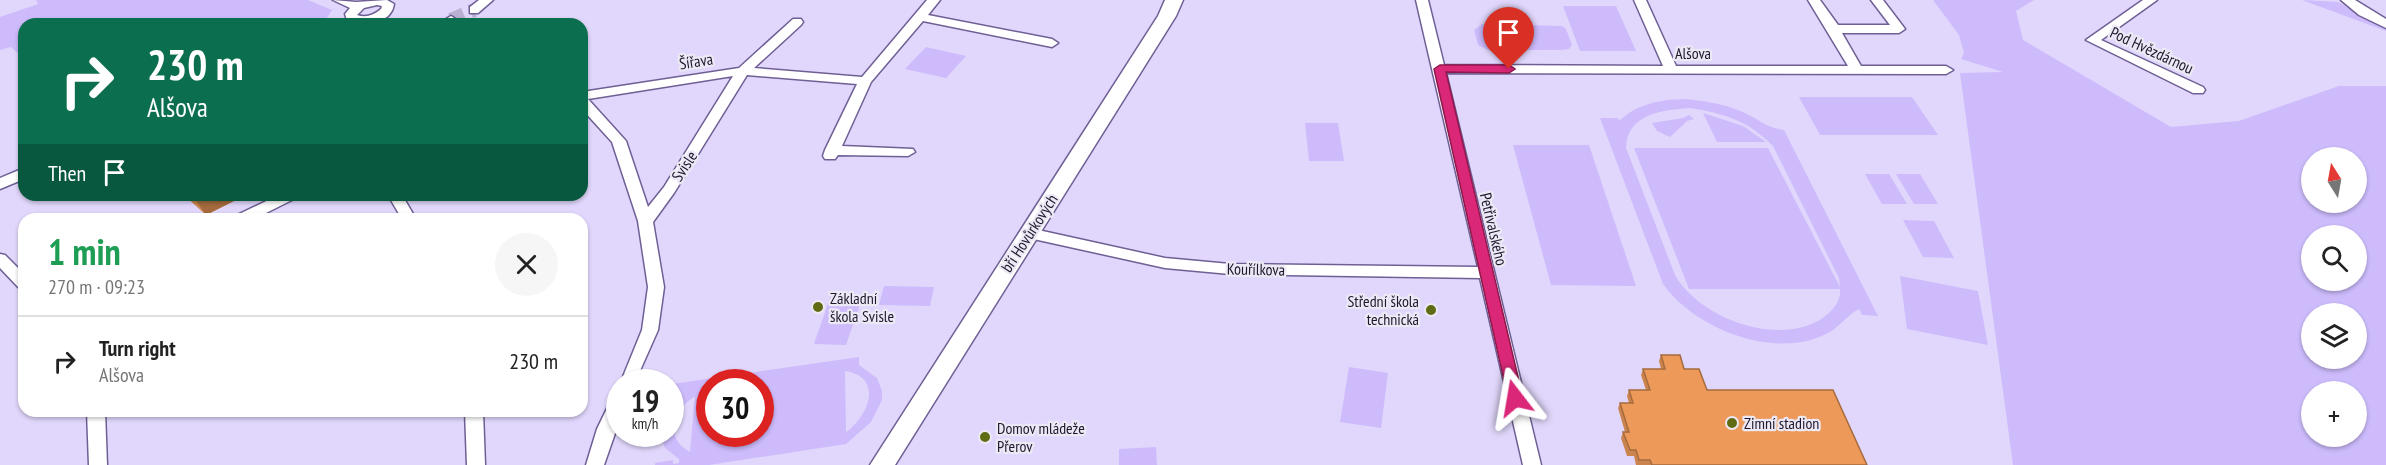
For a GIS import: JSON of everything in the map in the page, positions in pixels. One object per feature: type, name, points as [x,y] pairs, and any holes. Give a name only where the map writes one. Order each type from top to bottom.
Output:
[{"type":"main road","name":"bří Hovůrkových","points":[[882,465],[1174,0]]},
{"type":"street","points":[[339,0],[351,17],[368,2],[385,1],[388,8],[375,18]]},
{"type":"street","points":[[474,10],[487,0]]},
{"type":"street","points":[[908,152],[831,153],[865,81],[934,0]]},
{"type":"street","name":"Petřivalského","points":[[1422,0],[1532,465]]},
{"type":"street","points":[[1640,0],[1671,69]]},
{"type":"street","points":[[1815,0],[1857,70]]},
{"type":"street","points":[[1834,30],[1899,29],[1877,0]]},
{"type":"street","name":"Pod Hvězdárnou","points":[[2151,0],[2092,40],[2198,90]]},
{"type":"street","points":[[2347,0],[2369,16],[2386,24]]},
{"type":"street","points":[[920,17],[1052,42]]},
{"type":"street","points":[[743,71],[797,22]]},
{"type":"street","name":"Alšova","points":[[1440,69],[1946,70]]},
{"type":"street","points":[[743,71],[865,81]]},
{"type":"street","name":"Šířava","points":[[588,95],[743,71]]},
{"type":"street","name":"Svisle","points":[[645,221],[673,183],[743,71]]},
{"type":"street","points":[[588,106],[619,141],[645,221],[656,287],[650,330],[633,369]]},
{"type":"street","points":[[0,184],[18,176]]},
{"type":"street","points":[[254,213],[279,201]]},
{"type":"street","name":"Kouřílkova","points":[[1029,233],[1165,263],[1230,269],[1486,273]]},
{"type":"street","points":[[0,259],[18,277]]},
{"type":"street","points":[[96,417],[98,465]]},
{"type":"street","points":[[474,417],[476,465]]},
{"type":"street","points":[[595,465],[606,429]]},
{"type":"shaded area","points":[[36,0],[308,0],[332,10],[327,18],[18,18],[18,53],[11,47],[0,50],[0,17],[38,4]]},
{"type":"shaded area","points":[[1933,0],[2034,0],[2016,11],[2023,40],[2171,127],[2239,121],[2339,86],[2386,86],[2386,465],[2013,465],[1960,73],[2003,72],[1961,59],[1964,53],[1959,35]]},
{"type":"shaded area","points":[[2302,0],[2338,2],[2386,27],[2386,31]]},
{"type":"shaded area","points":[[1563,6],[1616,6],[1636,51],[1580,51]]},
{"type":"shaded area","points":[[1482,24],[1562,26],[1566,29],[1572,45],[1569,49],[1563,50],[1488,50],[1478,45],[1474,30]]},
{"type":"shaded area","points":[[926,47],[966,56],[946,78],[905,69]]},
{"type":"shaded area","points":[[1799,97],[1912,97],[1938,135],[1820,135]]},
{"type":"shaded area","points":[[1685,99],[1723,105],[1745,113],[1773,128],[1784,130],[1878,316],[1862,315],[1859,309],[1826,334],[1805,341],[1783,343],[1737,336],[1695,314],[1677,300],[1663,284],[1600,118],[1618,118],[1619,121],[1642,106]],"holes":[[[1679,109],[1702,110],[1745,124],[1773,146],[1839,278],[1840,287],[1768,148],[1634,148],[1689,289],[1840,289],[1839,299],[1834,308],[1811,324],[1791,329],[1768,330],[1746,325],[1724,317],[1704,305],[1687,291],[1675,275],[1626,148],[1632,128],[1648,116]]]},
{"type":"shaded area","points":[[1703,113],[1743,126],[1766,142],[1717,142]]},
{"type":"shaded area","points":[[1689,115],[1694,119],[1687,121],[1670,137],[1657,131],[1652,123],[1683,118]]},
{"type":"shaded area","points":[[1305,123],[1338,123],[1344,161],[1309,161]]},
{"type":"shaded area","points":[[1513,145],[1589,145],[1636,286],[1551,285]]},
{"type":"shaded area","points":[[1865,174],[1889,174],[1907,204],[1882,204]]},
{"type":"shaded area","points":[[1896,174],[1920,174],[1938,204],[1914,204]]},
{"type":"shaded area","points":[[1903,220],[1934,221],[1954,258],[1923,257]]},
{"type":"shaded area","points":[[1900,276],[1978,291],[1988,345],[1907,329]]},
{"type":"shaded area","points":[[884,286],[934,287],[930,306],[879,305]]},
{"type":"shaded area","points":[[831,295],[863,296],[846,345],[814,344]]},
{"type":"shaded area","points":[[859,357],[859,365],[877,378],[882,391],[882,400],[871,422],[846,444],[709,465],[655,465],[655,463],[673,460],[673,464],[679,463],[679,459],[665,448],[683,447],[690,452],[695,397],[684,405],[684,382],[696,381],[696,447],[774,447],[774,369]],"holes":[[[845,371],[865,381],[869,389],[869,398],[861,417],[846,432]]]},
{"type":"shaded area","points":[[1349,367],[1388,373],[1381,428],[1340,422]]},
{"type":"shaded area","points":[[1156,447],[1157,465],[1119,465],[1119,449]]},
{"type":"building","name":"Zimní stadion","points":[[1661,355],[1680,355],[1684,369],[1699,369],[1707,390],[1833,390],[1867,465],[1652,465],[1650,460],[1639,460],[1636,450],[1630,450],[1623,432],[1629,432],[1620,403],[1633,403],[1629,390],[1650,390],[1643,369],[1665,369]]},
{"type":"tunnel","points":[[456,18],[474,10]]},
{"type":"place","name":"Základní škola Svisle","points":[[818,307]]},
{"type":"place","name":"Střední škola technická","points":[[1431,310]]},
{"type":"place","name":"Zimní stadion","points":[[1732,423]]},
{"type":"place","name":"Domov mládeže Přerov","points":[[985,437]]},
{"type":"route","points":[[1509,69],[1440,69],[1515,398]]}]
